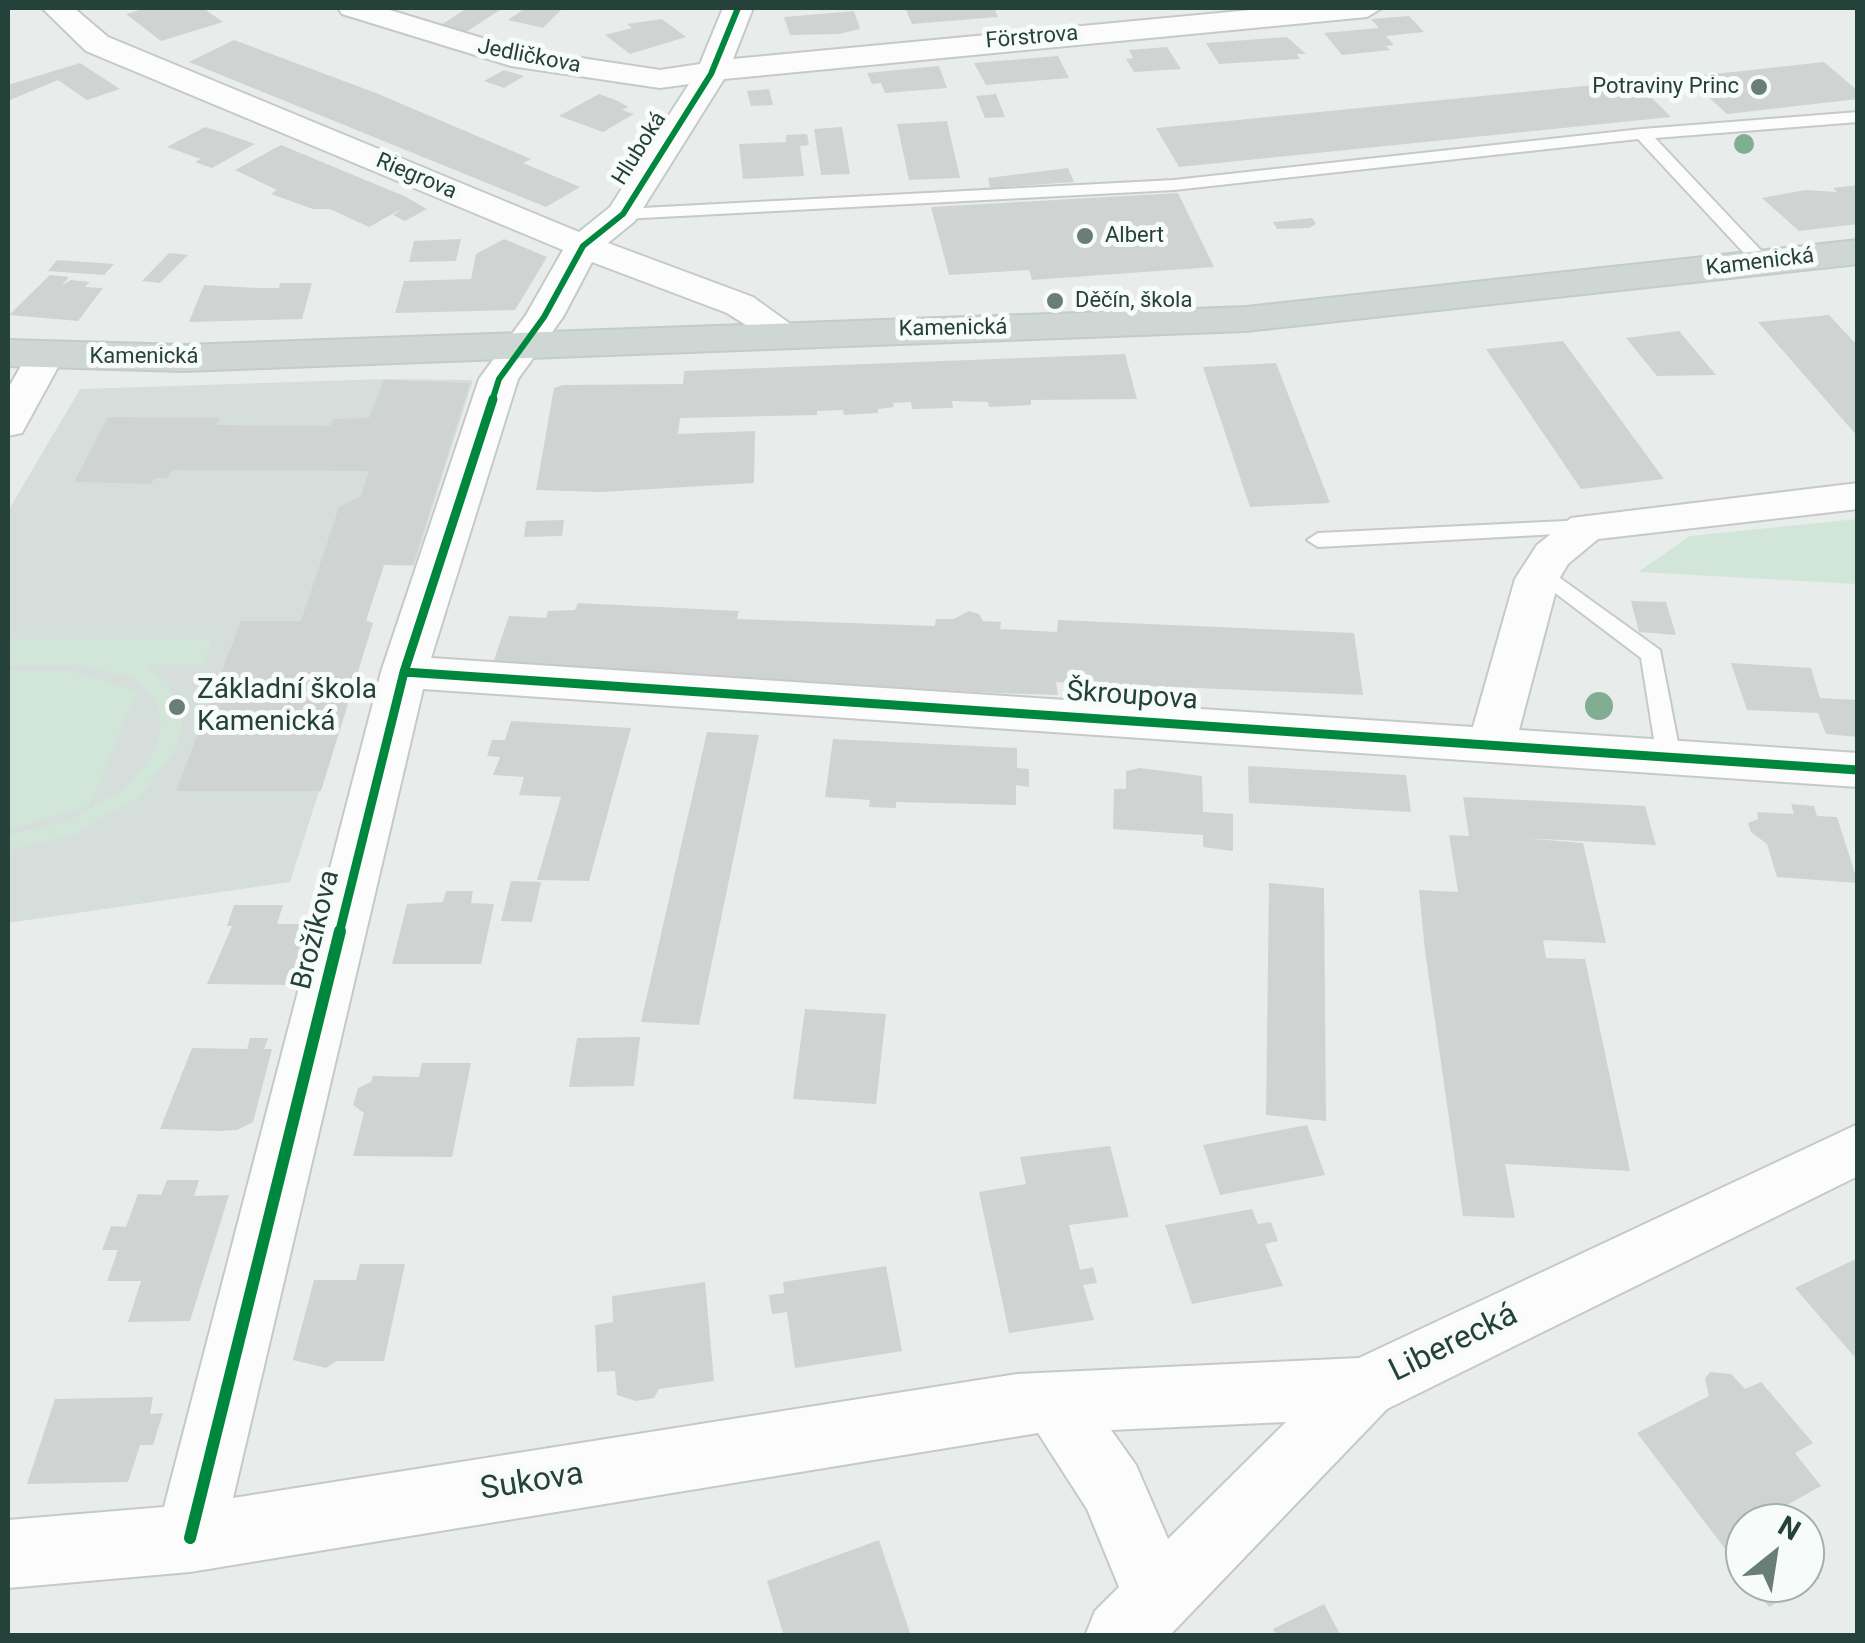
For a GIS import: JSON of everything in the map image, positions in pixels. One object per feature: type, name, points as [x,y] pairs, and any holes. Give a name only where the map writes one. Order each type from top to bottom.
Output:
[{"type":"main road","name":"Kamenická","points":[[26,354],[184,358],[1246,319],[1533,291],[1858,252]]},
{"type":"street","name":"Riegrova","points":[[56,8],[97,44],[583,246],[740,305],[784,334]]},
{"type":"street","name":"Jedličkova","points":[[353,8],[511,57],[660,79],[711,74]]},
{"type":"street","name":"Hluboká","points":[[524,347],[583,246],[623,214],[711,74],[738,8]]},
{"type":"street","name":"Förstrova","points":[[711,74],[788,60],[1366,8]]},
{"type":"street","name":"Brožíkova","points":[[190,1538],[404,672],[499,379],[524,347]]},
{"type":"street","name":"Kamenická","points":[[8,424],[26,354]]},
{"type":"street","points":[[1492,743],[1542,572],[1552,555],[1586,527],[1858,496]]},
{"type":"street","name":"Škroupova","points":[[404,672],[1858,770]]},
{"type":"street","name":"Liberecká","points":[[1139,1616],[1364,1388],[1858,1148]]},
{"type":"street","name":"Sukova","points":[[8,1554],[190,1538],[998,1407],[1364,1388]]},
{"type":"street","points":[[1054,1402],[1112,1488],[1139,1616]]},
{"type":"lane","points":[[623,214],[1174,185],[1642,134],[1858,117]]},
{"type":"lane","points":[[1642,134],[1763,262]]},
{"type":"lane","points":[[1318,540],[1586,527]]},
{"type":"lane","points":[[1542,572],[1652,655],[1670,758]]},
{"type":"shaded area","name":"Základní škola Kamenická","points":[[473,380],[414,566],[384,565],[366,620],[373,623],[290,882],[8,923],[8,511],[80,389]]},
{"type":"green space","points":[[1857,519],[1857,584],[1638,572],[1690,536]]},
{"type":"green space","points":[[8,639],[212,639],[203,664],[144,665],[166,682],[178,701],[182,723],[176,748],[140,796],[75,834],[8,850],[8,835],[69,821],[124,789],[156,748],[161,727],[158,708],[148,691],[131,677],[81,665],[8,665]]},
{"type":"green space","points":[[8,671],[71,671],[137,691],[89,806],[8,830]]},
{"type":"building","points":[[147,8],[203,8],[223,22],[161,41],[126,14]]},
{"type":"building","points":[[467,8],[503,8],[463,34],[438,27]]},
{"type":"building","points":[[563,8],[543,28],[508,20],[524,9]]},
{"type":"building","points":[[905,8],[994,8],[998,17],[912,24]]},
{"type":"building","points":[[854,11],[860,29],[839,34],[790,35],[784,17]]},
{"type":"building","points":[[1409,16],[1424,32],[1386,36],[1394,45],[1386,46],[1390,50],[1342,55],[1324,33],[1379,28],[1371,19]]},
{"type":"building","points":[[662,19],[686,37],[630,54],[605,35],[632,28],[627,24]]},
{"type":"building","points":[[1287,37],[1306,54],[1297,54],[1300,59],[1219,64],[1206,43]]},
{"type":"building","points":[[234,40],[376,93],[531,159],[523,163],[580,187],[546,207],[189,62]]},
{"type":"building","points":[[1167,47],[1181,69],[1134,72],[1126,59],[1133,58],[1129,50]]},
{"type":"building","points":[[1058,56],[1069,78],[986,85],[974,63]]},
{"type":"building","points":[[1824,62],[1858,91],[1858,99],[1727,114],[1687,77]]},
{"type":"building","points":[[80,63],[120,89],[87,100],[58,80],[8,101],[8,85]]},
{"type":"building","points":[[939,66],[947,88],[885,93],[881,83],[872,84],[867,73]]},
{"type":"building","points":[[504,70],[524,76],[504,88],[484,81]]},
{"type":"building","points":[[1635,81],[1671,117],[1179,167],[1156,128]]},
{"type":"building","points":[[769,89],[773,105],[751,106],[747,91]]},
{"type":"building","points":[[599,94],[618,101],[628,107],[622,110],[634,114],[603,132],[559,116]]},
{"type":"building","points":[[996,94],[1005,117],[985,118],[976,96]]},
{"type":"building","points":[[947,121],[960,178],[909,180],[897,124]]},
{"type":"building","points":[[205,127],[255,144],[212,168],[195,162],[201,159],[167,147]]},
{"type":"building","points":[[842,127],[850,174],[821,175],[814,129]]},
{"type":"building","points":[[807,134],[809,145],[800,146],[804,176],[743,179],[739,144],[786,142],[786,135]]},
{"type":"building","points":[[281,145],[427,209],[405,221],[393,215],[403,208],[369,227],[330,209],[313,209],[271,194],[277,190],[235,170]]},
{"type":"building","points":[[1068,168],[1074,182],[990,188],[988,178]]},
{"type":"building","points":[[1858,185],[1858,224],[1799,231],[1762,198],[1805,190],[1837,192],[1833,188]]},
{"type":"building","points":[[1178,193],[1214,267],[1032,280],[1029,270],[949,275],[931,207]]},
{"type":"building","points":[[1312,218],[1316,224],[1309,228],[1277,229],[1273,222]]},
{"type":"building","points":[[461,239],[456,261],[409,262],[414,241]]},
{"type":"building","points":[[504,239],[547,257],[515,310],[395,313],[404,281],[471,279],[476,254]]},
{"type":"building","points":[[169,253],[188,255],[160,283],[142,281]]},
{"type":"building","points":[[57,260],[114,264],[104,275],[48,271]]},
{"type":"building","points":[[50,275],[69,277],[62,285],[71,280],[90,282],[85,287],[103,288],[78,321],[9,315]]},
{"type":"building","points":[[280,283],[312,283],[302,319],[189,322],[204,285],[279,288]]},
{"type":"building","points":[[1829,315],[1858,346],[1858,437],[1758,322]]},
{"type":"building","points":[[1679,331],[1716,375],[1657,376],[1626,338]]},
{"type":"building","points":[[1563,341],[1664,479],[1581,489],[1486,349]]},
{"type":"building","points":[[1125,354],[1137,399],[1031,400],[1031,405],[989,407],[988,402],[952,401],[953,408],[912,409],[911,402],[893,403],[894,407],[878,409],[878,413],[844,415],[843,410],[817,411],[817,415],[680,418],[678,434],[755,431],[754,483],[601,492],[536,490],[554,388],[563,385],[683,384],[684,371]]},
{"type":"building","points":[[1276,363],[1330,503],[1250,507],[1203,367]]},
{"type":"building","points":[[384,380],[470,383],[413,565],[384,565],[366,621],[373,623],[321,791],[176,791],[241,621],[301,621],[339,507],[361,496],[369,471],[172,470],[167,478],[155,478],[151,484],[74,482],[108,417],[220,418],[216,425],[330,426],[333,419],[369,418]]},
{"type":"building","points":[[564,520],[562,536],[524,537],[526,521]]},
{"type":"building","points":[[1631,601],[1666,602],[1676,635],[1639,632]]},
{"type":"building","points":[[578,603],[739,611],[737,619],[935,626],[936,619],[954,619],[969,611],[979,614],[983,621],[1001,622],[1000,629],[1057,632],[1058,620],[1354,633],[1363,695],[1056,682],[1058,695],[995,693],[492,666],[509,616],[546,618],[548,611],[575,610]]},
{"type":"building","points":[[1731,663],[1811,668],[1820,698],[1858,700],[1858,737],[1826,734],[1818,713],[1747,710]]},
{"type":"building","points":[[511,721],[631,728],[589,881],[537,880],[561,797],[519,795],[524,777],[493,775],[500,757],[487,756],[492,740],[505,740]]},
{"type":"building","points":[[707,732],[759,735],[699,1025],[641,1022]]},
{"type":"building","points":[[833,739],[1017,748],[1017,768],[1029,769],[1029,787],[1016,785],[1016,805],[896,802],[896,808],[869,807],[870,800],[825,797]]},
{"type":"building","points":[[1248,766],[1406,775],[1411,812],[1249,803]]},
{"type":"building","points":[[1140,768],[1202,776],[1203,812],[1233,814],[1233,851],[1203,847],[1203,835],[1113,829],[1114,789],[1126,789],[1126,771]]},
{"type":"building","points":[[1463,797],[1645,806],[1656,845],[1523,838],[1583,843],[1606,943],[1543,940],[1546,958],[1585,959],[1630,1171],[1505,1164],[1515,1218],[1463,1216],[1425,951],[1419,890],[1458,892],[1449,835],[1469,836]]},
{"type":"building","points":[[1791,804],[1814,806],[1817,816],[1837,817],[1858,883],[1777,877],[1767,844],[1751,832],[1748,823],[1758,819],[1757,812],[1794,814]]},
{"type":"building","points":[[511,881],[541,882],[532,922],[501,921]]},
{"type":"building","points":[[1269,883],[1324,888],[1326,1121],[1266,1115]]},
{"type":"building","points":[[446,891],[473,891],[471,903],[494,904],[481,964],[392,964],[407,904],[443,902]]},
{"type":"building","points":[[234,905],[283,905],[277,924],[311,924],[290,985],[207,984],[232,926],[227,926]]},
{"type":"building","points":[[805,1009],[886,1014],[876,1104],[793,1099]]},
{"type":"building","points":[[640,1037],[634,1086],[569,1087],[577,1038]]},
{"type":"building","points":[[250,1038],[268,1038],[264,1049],[272,1049],[253,1122],[237,1130],[160,1129],[192,1048],[247,1049]]},
{"type":"building","points":[[422,1063],[471,1063],[452,1157],[353,1156],[364,1113],[353,1105],[358,1088],[371,1082],[373,1076],[419,1077]]},
{"type":"building","points":[[1307,1125],[1325,1175],[1220,1195],[1203,1145]]},
{"type":"building","points":[[1110,1146],[1129,1217],[1069,1225],[1080,1270],[1093,1267],[1097,1283],[1083,1285],[1094,1320],[1009,1333],[979,1192],[1026,1184],[1020,1157]]},
{"type":"building","points":[[167,1180],[199,1180],[194,1196],[229,1195],[190,1321],[128,1322],[141,1281],[107,1281],[118,1250],[102,1250],[111,1226],[126,1227],[138,1194],[161,1195]]},
{"type":"building","points":[[1252,1209],[1258,1224],[1271,1222],[1278,1241],[1265,1244],[1283,1286],[1192,1304],[1165,1225]]},
{"type":"building","points":[[1858,1258],[1858,1361],[1795,1288]]},
{"type":"building","points":[[360,1264],[405,1264],[384,1361],[336,1361],[326,1368],[293,1360],[314,1280],[356,1280]]},
{"type":"building","points":[[886,1266],[902,1351],[795,1368],[787,1312],[772,1314],[769,1295],[784,1293],[783,1282]]},
{"type":"building","points":[[705,1282],[714,1381],[659,1389],[654,1398],[636,1401],[617,1395],[615,1371],[597,1372],[595,1325],[613,1322],[612,1296]]},
{"type":"building","points":[[1710,1372],[1731,1374],[1745,1389],[1761,1382],[1813,1443],[1795,1453],[1821,1486],[1791,1503],[1725,1503],[1725,1549],[1637,1433],[1709,1396],[1705,1379]]},
{"type":"building","points":[[153,1397],[150,1414],[163,1413],[153,1445],[140,1445],[128,1482],[27,1484],[55,1399]]},
{"type":"building","points":[[879,1540],[911,1636],[784,1636],[767,1581]]},
{"type":"building","points":[[1324,1604],[1341,1636],[1277,1636],[1273,1629]]},
{"type":"cycle path","points":[[190,1538],[404,672],[499,379],[544,317],[583,246],[623,214],[711,74],[738,8]]},
{"type":"cycle path","points":[[404,672],[1858,770]]},
{"type":"place","name":"Potraviny Princ","points":[[1759,87]]},
{"type":"place","name":"Albert","points":[[1085,236]]},
{"type":"place","name":"Děčín, škola","points":[[1055,301]]},
{"type":"place","name":"Základní škola Kamenická","points":[[177,707]]}]
